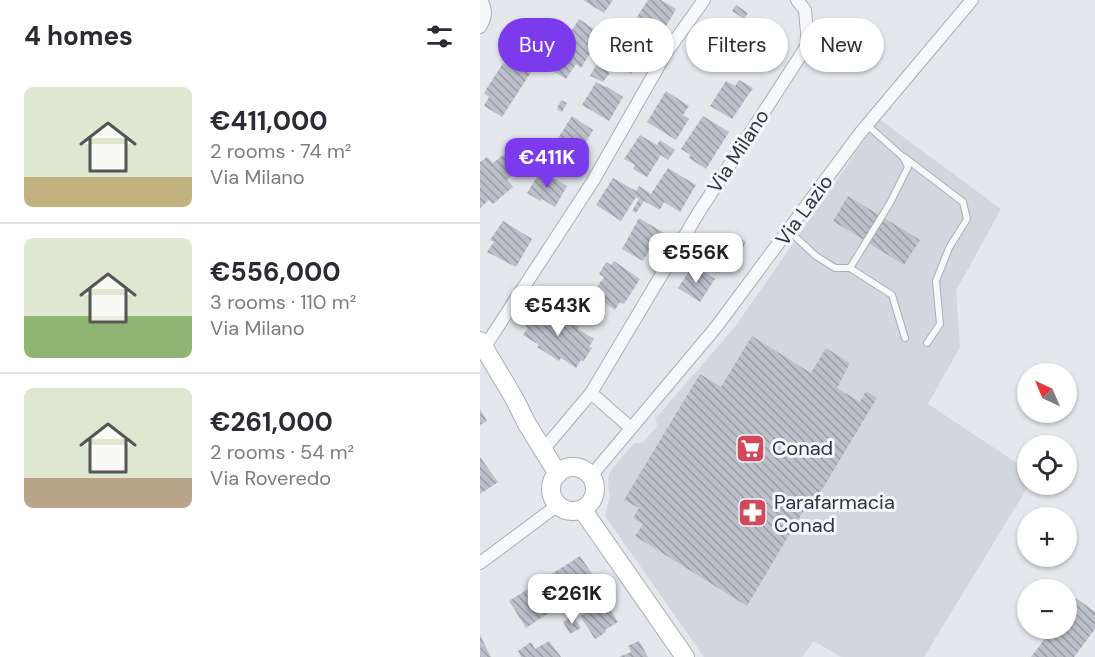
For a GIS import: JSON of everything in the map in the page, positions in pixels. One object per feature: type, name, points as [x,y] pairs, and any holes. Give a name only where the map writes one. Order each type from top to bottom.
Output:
[{"type":"main road","points":[[482,344],[514,398],[548,444],[562,471]]},
{"type":"main road","points":[[514,398],[526,424],[562,471]]},
{"type":"main road","points":[[579,468],[591,476],[594,482],[594,495],[587,506],[582,509],[569,510],[558,505],[552,492],[552,485],[562,471],[579,468]]},
{"type":"main road","points":[[582,509],[685,657]]},
{"type":"street","points":[[480,27],[485,18],[486,8],[481,0]]},
{"type":"street","points":[[482,344],[593,181],[666,53],[704,0]]},
{"type":"street","name":"Via Milano","points":[[548,444],[591,393],[699,212],[808,44],[805,10],[797,0]]},
{"type":"street","name":"Via Lazio","points":[[591,476],[717,326],[867,125],[972,0]]},
{"type":"street","points":[[591,393],[631,428]]},
{"type":"street","points":[[480,563],[558,505]]},
{"type":"lane","points":[[867,125],[903,157],[963,202],[968,219],[949,248],[936,281],[940,324],[927,343]]},
{"type":"lane","points":[[850,268],[890,203],[908,167],[903,157]]},
{"type":"lane","points":[[789,231],[816,256],[835,268],[850,268],[892,295],[905,338]]},
{"type":"shaded area","points":[[879,119],[1001,209],[956,291],[960,347],[928,404],[1017,463],[1017,495],[1023,495],[924,657],[841,657],[814,641],[802,657],[704,657],[605,516],[610,497],[609,473],[634,443],[643,443],[657,426],[655,419],[735,327]]},
{"type":"building","points":[[583,0],[613,0],[604,13]]},
{"type":"building","points":[[648,0],[661,0],[676,9],[671,18],[637,17]]},
{"type":"building","points":[[736,5],[748,13],[742,18],[732,11]]},
{"type":"building","points":[[579,19],[588,25],[588,57],[581,68],[576,64],[576,24]]},
{"type":"building","points":[[498,71],[531,72],[502,117],[484,106],[489,97],[484,93]]},
{"type":"building","points":[[555,72],[571,72],[566,79]]},
{"type":"building","points":[[592,72],[610,73],[603,82],[590,76]]},
{"type":"building","points":[[739,80],[753,88],[732,119],[710,106],[726,81],[735,86]]},
{"type":"building","points":[[596,82],[623,97],[609,121],[582,105]]},
{"type":"building","points":[[666,91],[689,106],[683,115],[689,119],[676,140],[647,122]]},
{"type":"building","points":[[561,100],[567,103],[562,112],[557,109]]},
{"type":"building","points":[[572,116],[593,130],[577,157],[555,143]]},
{"type":"building","points":[[703,116],[729,132],[706,169],[689,158],[691,155],[681,149]]},
{"type":"building","points":[[640,135],[657,145],[660,140],[675,150],[668,160],[661,155],[647,177],[633,169],[635,165],[624,159]]},
{"type":"building","points":[[507,152],[521,168],[507,180],[513,187],[493,204],[489,200],[480,208],[480,162],[487,157],[493,163]]},
{"type":"building","points":[[543,153],[556,161],[551,171],[542,166],[538,173],[533,170]]},
{"type":"building","points":[[668,168],[696,185],[680,212],[664,202],[660,210],[644,201],[636,213],[632,211],[639,199],[636,197],[621,221],[596,205],[613,178],[636,191],[639,186],[651,194]]},
{"type":"building","points":[[541,171],[567,186],[555,207],[527,193]]},
{"type":"building","points":[[848,196],[920,240],[904,265],[833,221]]},
{"type":"building","points":[[639,218],[664,233],[653,252],[649,250],[643,261],[622,249]]},
{"type":"building","points":[[503,221],[532,239],[516,267],[487,252],[494,242],[490,240]]},
{"type":"building","points":[[715,235],[729,243],[734,235],[746,242],[731,270],[706,255]]},
{"type":"building","points":[[614,261],[640,279],[624,304],[620,302],[615,310],[602,301],[606,293],[597,287],[604,277],[599,274],[606,262],[611,265]]},
{"type":"building","points":[[693,265],[715,279],[700,302],[678,288]]},
{"type":"building","points":[[542,306],[579,327],[578,329],[594,339],[589,347],[592,348],[576,368],[561,358],[559,361],[523,335],[534,312],[537,314]]},
{"type":"building","name":"Conad","points":[[752,336],[811,373],[826,348],[850,363],[837,388],[860,402],[866,391],[877,398],[808,513],[804,510],[747,606],[635,536],[643,524],[633,518],[639,508],[624,500],[700,374],[721,387]]},
{"type":"building","points":[[480,409],[487,421],[480,425]]},
{"type":"building","points":[[480,457],[498,482],[480,494]]},
{"type":"building","points":[[580,556],[597,581],[526,628],[509,601]]},
{"type":"building","points":[[1077,599],[1095,612],[1095,629],[1074,657],[1031,657],[1045,639],[1077,639]]},
{"type":"building","points":[[605,601],[618,622],[595,639],[580,616]]},
{"type":"building","points":[[573,616],[581,628],[570,634],[563,622]]},
{"type":"building","points":[[480,635],[491,657],[480,657]]},
{"type":"building","points":[[549,641],[561,657],[521,657],[518,651],[531,642],[535,649]]},
{"type":"building","points":[[639,641],[648,657],[619,657],[631,652],[628,646]]},
{"type":"place","name":"Conad","points":[[751,448]]},
{"type":"place","name":"Parafarmacia Conad","points":[[753,513]]}]
